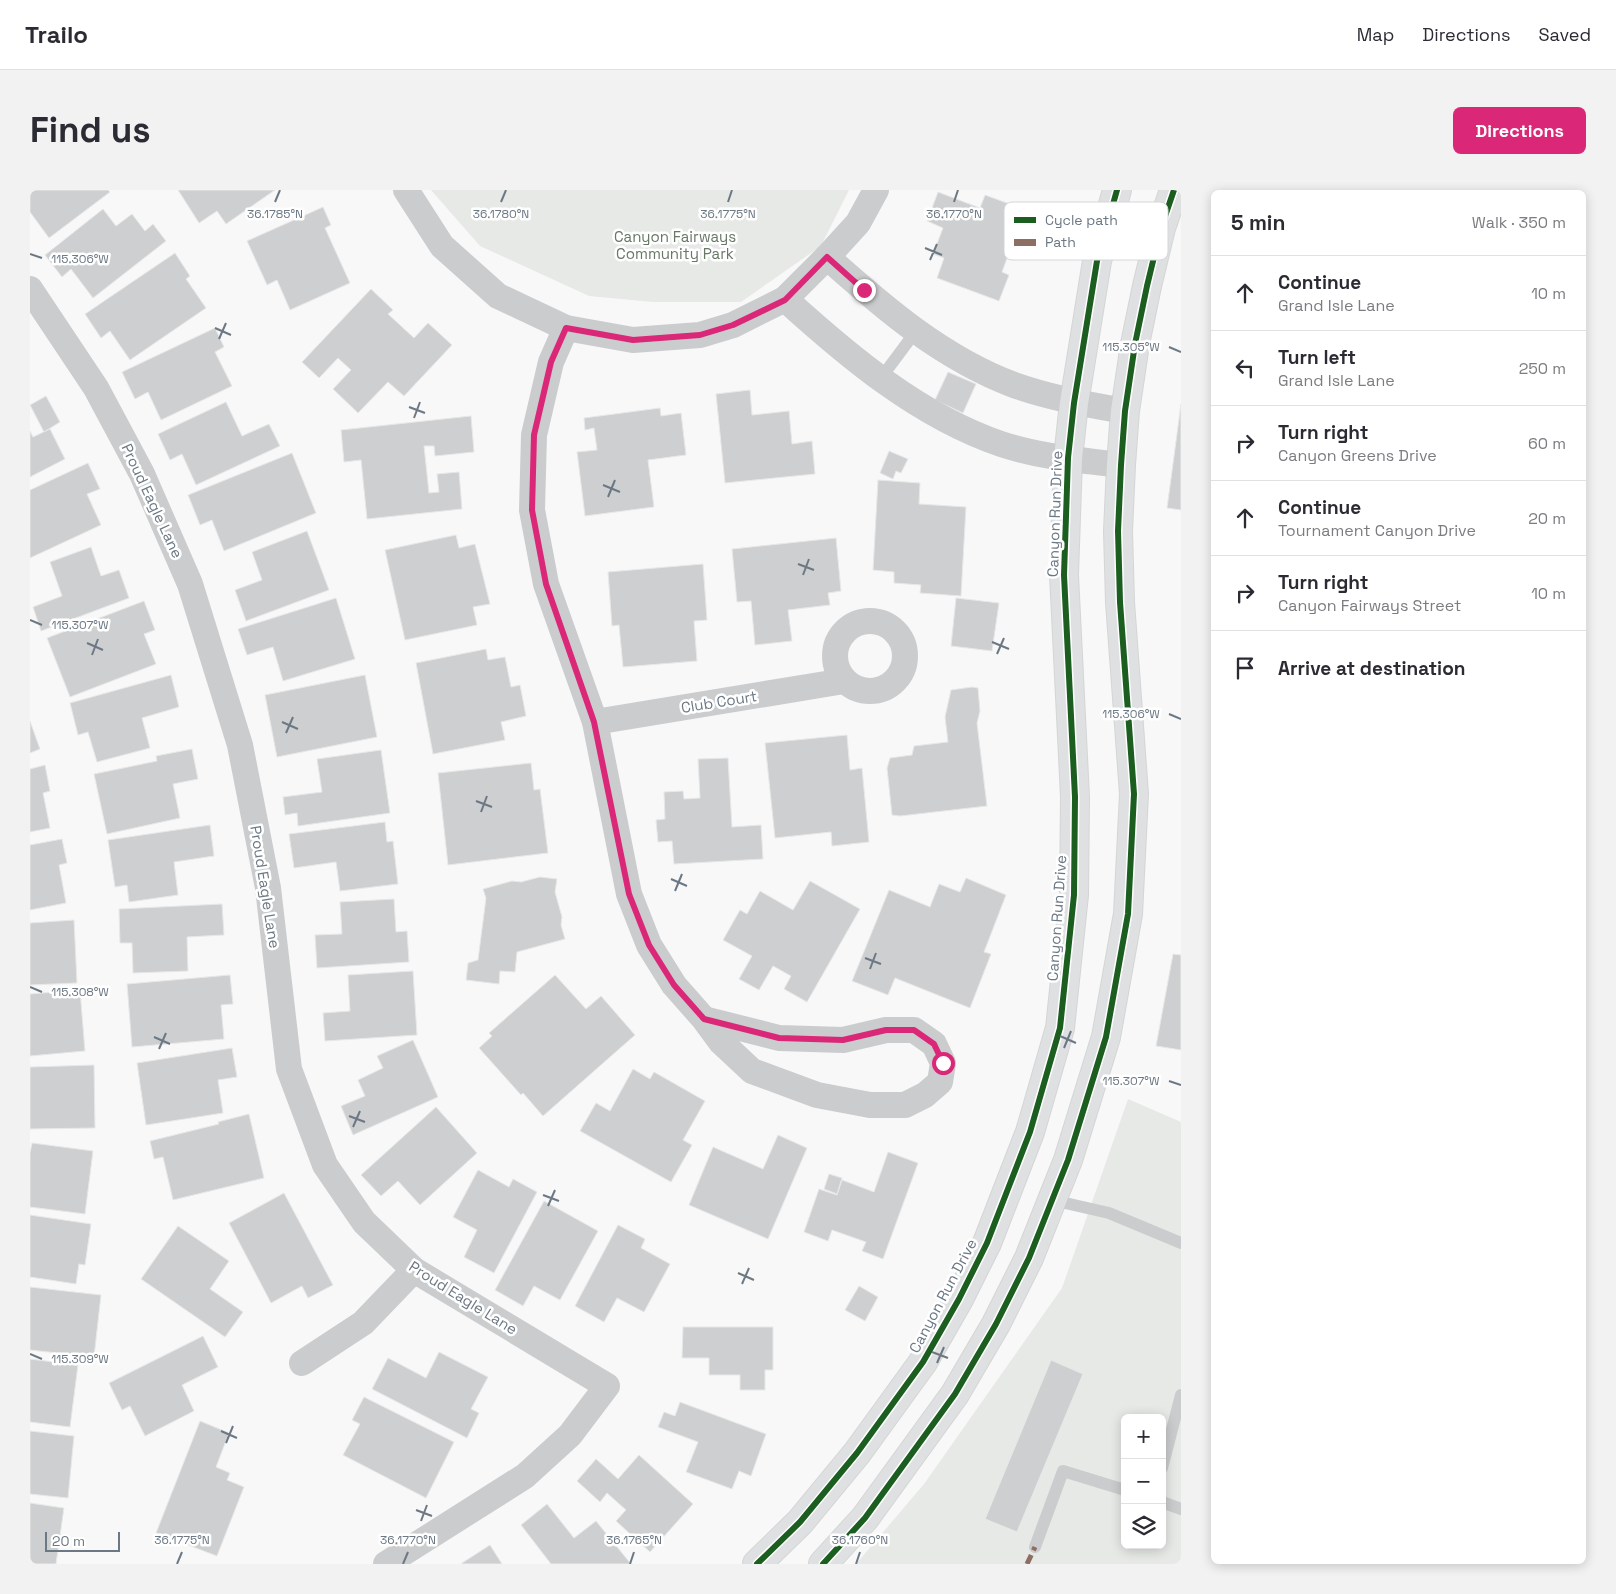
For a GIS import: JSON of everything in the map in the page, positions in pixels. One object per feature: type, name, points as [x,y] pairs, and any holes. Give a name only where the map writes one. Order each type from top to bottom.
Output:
[{"type":"street","points":[[406,190],[442,246],[498,296],[566,328],[633,340],[700,335],[733,325],[785,300],[858,223],[876,190]]},
{"type":"street","points":[[1168,209],[1174,190]]},
{"type":"street","points":[[827,257],[893,315],[980,370],[1015,385],[1074,402],[1125,411]]},
{"type":"street","name":"Canyon Run Drive","points":[[757,1564],[800,1522],[857,1453],[922,1362],[959,1299],[987,1243],[1030,1132],[1060,1028],[1074,895],[1075,797],[1064,575],[1068,458],[1074,402],[1097,260]]},
{"type":"street","points":[[823,1564],[865,1518],[956,1394],[1004,1307],[1029,1258],[1068,1160],[1106,1037],[1128,914],[1134,794],[1120,602],[1118,531],[1121,465],[1125,411],[1135,344],[1154,260]]},
{"type":"street","name":"Proud Eagle Lane","points":[[30,289],[96,388],[142,474],[190,584],[240,745],[268,888],[289,1069],[325,1165],[364,1222],[414,1270],[607,1386],[570,1435],[525,1476],[386,1564]]},
{"type":"street","points":[[785,300],[853,358],[925,408],[959,426],[1001,444],[1036,453],[1121,465]]},
{"type":"street","points":[[566,328],[551,362],[534,435],[532,510],[546,584],[594,722],[629,894],[649,945],[674,985],[704,1019],[721,1042],[752,1071],[817,1095],[870,1105],[905,1105],[925,1095],[940,1082],[943,1063],[934,1044],[914,1030],[886,1030],[843,1040],[779,1038],[704,1019]]},
{"type":"street","name":"Club Court","points":[[594,722],[844,681]]},
{"type":"street","points":[[302,1363],[363,1322],[414,1270]]},
{"type":"lane","points":[[882,378],[916,331]]},
{"type":"lane","points":[[1052,1200],[1109,1213],[1181,1243]]},
{"type":"lane","points":[[1164,1459],[1181,1395]]},
{"type":"lane","points":[[1035,1547],[1063,1471],[1121,1489]]},
{"type":"lane","points":[[1166,1503],[1181,1509]]},
{"type":"green space","name":"Canyon Fairways Community Park","points":[[431,190],[849,190],[821,246],[741,302],[653,302],[589,296],[480,246]]},
{"type":"green space","points":[[1128,1099],[1181,1122],[1181,1564],[856,1564],[924,1484],[1062,1288]]},
{"type":"building","points":[[30,190],[108,190],[110,192],[49,238],[30,212]]},
{"type":"building","points":[[178,190],[275,190],[226,224],[217,211],[199,223]]},
{"type":"building","points":[[938,192],[980,208],[985,195],[1004,202],[1004,260],[1006,260],[1002,272],[1009,275],[999,301],[937,278],[944,258],[933,254],[943,228],[927,221]]},
{"type":"building","points":[[323,207],[331,225],[325,228],[350,283],[290,310],[277,280],[267,285],[247,241]]},
{"type":"building","points":[[103,209],[116,226],[132,214],[145,231],[153,224],[166,241],[93,298],[71,269],[62,277],[45,255]]},
{"type":"building","points":[[175,253],[190,276],[186,279],[206,308],[130,360],[110,331],[101,338],[85,314]]},
{"type":"building","points":[[371,289],[393,310],[388,314],[414,338],[428,323],[452,345],[404,396],[388,382],[358,413],[333,389],[351,370],[338,358],[319,378],[302,362]]},
{"type":"building","points":[[215,328],[224,347],[215,352],[232,386],[161,420],[148,392],[135,399],[122,372]]},
{"type":"building","points":[[948,372],[976,384],[963,413],[935,400]]},
{"type":"building","points":[[750,390],[752,415],[789,411],[792,444],[812,441],[815,474],[725,483],[716,394]]},
{"type":"building","points":[[46,396],[60,422],[44,432],[30,405]]},
{"type":"building","points":[[226,402],[242,436],[269,424],[280,446],[196,485],[182,454],[170,460],[158,434]]},
{"type":"building","points":[[1181,404],[1181,510],[1167,508]]},
{"type":"building","points":[[660,408],[661,416],[681,413],[686,455],[648,460],[654,507],[585,516],[577,452],[597,450],[594,428],[585,430],[584,418]]},
{"type":"building","points":[[471,416],[474,452],[435,456],[434,446],[424,446],[429,493],[439,492],[437,474],[459,472],[462,509],[367,519],[361,460],[344,462],[341,430]]},
{"type":"building","points":[[50,429],[65,459],[30,477],[30,431],[33,437]]},
{"type":"building","points":[[889,451],[908,459],[901,473],[896,471],[893,479],[880,473]]},
{"type":"building","points":[[292,453],[316,513],[224,551],[212,520],[200,525],[188,495]]},
{"type":"building","points":[[88,463],[100,489],[87,494],[101,525],[30,558],[30,490]]},
{"type":"building","points":[[878,480],[920,483],[919,504],[966,507],[961,596],[920,593],[921,585],[894,583],[894,572],[873,570]]},
{"type":"building","points":[[307,531],[329,590],[246,621],[235,590],[262,580],[252,552]]},
{"type":"building","points":[[456,535],[459,548],[475,544],[490,604],[473,607],[477,625],[405,640],[385,550]]},
{"type":"building","points":[[836,538],[841,591],[828,593],[830,605],[788,610],[792,641],[755,645],[751,601],[737,602],[732,549]]},
{"type":"building","points":[[91,547],[101,576],[119,570],[129,598],[41,631],[33,607],[62,596],[50,562]]},
{"type":"building","points":[[703,564],[707,620],[694,621],[697,661],[623,667],[619,625],[612,626],[608,572]]},
{"type":"building","points":[[336,598],[355,659],[283,681],[273,647],[247,655],[238,629]]},
{"type":"building","points":[[956,598],[999,603],[992,651],[951,646]]},
{"type":"building","points":[[144,601],[155,630],[144,634],[156,664],[70,697],[47,638]]},
{"type":"building","points":[[486,649],[488,660],[505,657],[511,687],[520,685],[526,716],[501,722],[505,740],[433,754],[416,663]]},
{"type":"building","points":[[171,675],[179,707],[142,718],[150,748],[97,762],[88,732],[78,735],[70,703]]},
{"type":"building","points":[[365,675],[377,737],[277,757],[265,695]]},
{"type":"building","points":[[978,688],[980,711],[977,723],[987,806],[900,816],[892,815],[887,768],[890,758],[912,755],[914,746],[948,742],[945,717],[951,690]]},
{"type":"building","points":[[30,721],[40,749],[30,753]]},
{"type":"building","points":[[847,735],[850,770],[862,768],[869,842],[832,846],[831,832],[775,838],[765,743]]},
{"type":"building","points":[[192,749],[198,779],[173,784],[180,818],[107,834],[94,774],[157,761],[156,756]]},
{"type":"building","points":[[381,750],[390,813],[298,826],[297,813],[285,815],[283,797],[322,792],[317,759]]},
{"type":"building","points":[[728,758],[732,827],[761,825],[763,859],[674,864],[672,841],[658,842],[656,820],[665,819],[664,792],[683,791],[684,799],[700,798],[698,759]]},
{"type":"building","points":[[531,763],[534,790],[540,789],[548,853],[448,865],[438,773]]},
{"type":"building","points":[[45,765],[50,791],[43,793],[50,828],[30,832],[30,769]]},
{"type":"building","points":[[385,822],[387,842],[393,841],[398,884],[340,891],[336,862],[294,868],[289,834]]},
{"type":"building","points":[[210,825],[214,856],[174,862],[178,895],[129,902],[127,885],[115,887],[108,840]]},
{"type":"building","points":[[62,839],[67,863],[59,865],[66,903],[30,910],[30,845]]},
{"type":"building","points":[[540,877],[557,879],[555,892],[562,917],[561,925],[565,939],[517,952],[515,972],[500,971],[499,984],[466,980],[468,963],[478,960],[486,898],[483,889],[512,881],[521,882]]},
{"type":"building","points":[[966,878],[1006,895],[984,952],[991,954],[970,1008],[895,978],[888,995],[852,981],[889,890],[930,907],[939,884],[960,892]]},
{"type":"building","points":[[810,881],[860,909],[807,1002],[784,989],[791,976],[773,966],[759,990],[739,979],[752,956],[723,940],[740,910],[747,914],[760,891],[793,910]]},
{"type":"building","points":[[394,899],[396,932],[407,931],[409,962],[317,968],[315,935],[342,934],[340,902]]},
{"type":"building","points":[[222,904],[224,935],[187,937],[188,971],[133,973],[132,943],[120,943],[119,909]]},
{"type":"building","points":[[74,920],[77,983],[30,985],[30,923]]},
{"type":"building","points":[[1173,954],[1181,955],[1181,1050],[1156,1046]]},
{"type":"building","points":[[413,971],[417,1035],[325,1041],[323,1013],[350,1011],[348,975]]},
{"type":"building","points":[[230,975],[233,1004],[221,1005],[224,1039],[132,1047],[127,984]]},
{"type":"building","points":[[555,975],[586,1009],[601,996],[635,1035],[543,1116],[523,1093],[521,1095],[479,1048],[492,1036],[489,1033]]},
{"type":"building","points":[[80,990],[85,1051],[30,1056],[30,994]]},
{"type":"building","points":[[413,1040],[438,1097],[353,1135],[341,1106],[365,1096],[358,1080],[383,1068],[377,1056]]},
{"type":"building","points":[[232,1048],[237,1077],[218,1080],[223,1113],[146,1125],[137,1063]]},
{"type":"building","points":[[94,1065],[95,1128],[30,1129],[30,1067]]},
{"type":"building","points":[[633,1069],[650,1079],[654,1072],[705,1101],[683,1140],[692,1145],[671,1182],[580,1131],[596,1103],[610,1111]]},
{"type":"building","points":[[436,1107],[477,1153],[420,1205],[398,1181],[381,1196],[361,1175]]},
{"type":"building","points":[[249,1114],[264,1178],[173,1200],[163,1157],[154,1159],[150,1141],[219,1124],[218,1122]]},
{"type":"building","points":[[778,1135],[807,1148],[768,1239],[689,1205],[713,1147],[763,1169]]},
{"type":"building","points":[[32,1143],[93,1151],[85,1214],[30,1207],[30,1153]]},
{"type":"building","points":[[888,1152],[918,1163],[883,1259],[862,1251],[866,1242],[832,1230],[828,1241],[804,1232],[819,1189],[837,1195],[842,1180],[874,1192]]},
{"type":"building","points":[[478,1170],[509,1187],[513,1179],[537,1192],[494,1273],[464,1257],[477,1230],[453,1217]]},
{"type":"building","points":[[829,1174],[842,1178],[837,1194],[824,1189]]},
{"type":"building","points":[[284,1193],[333,1285],[308,1298],[302,1286],[271,1303],[229,1223]]},
{"type":"building","points":[[544,1201],[598,1231],[560,1300],[534,1286],[523,1306],[495,1290]]},
{"type":"building","points":[[30,1215],[91,1224],[85,1265],[79,1264],[76,1284],[30,1277]]},
{"type":"building","points":[[618,1225],[645,1239],[641,1248],[670,1264],[644,1312],[617,1298],[604,1322],[575,1306]]},
{"type":"building","points":[[178,1226],[229,1261],[210,1289],[243,1312],[225,1337],[141,1279]]},
{"type":"building","points":[[859,1286],[878,1297],[865,1321],[845,1310]]},
{"type":"building","points":[[30,1287],[101,1295],[94,1357],[30,1350]]},
{"type":"building","points":[[683,1327],[773,1327],[773,1370],[765,1370],[765,1390],[740,1390],[740,1375],[709,1375],[709,1358],[682,1358]]},
{"type":"building","points":[[203,1336],[218,1367],[182,1385],[194,1411],[145,1436],[130,1406],[122,1410],[109,1383]]},
{"type":"building","points":[[439,1352],[488,1377],[471,1409],[479,1413],[467,1438],[372,1389],[388,1358],[426,1378]]},
{"type":"building","points":[[30,1359],[78,1365],[70,1427],[30,1422]]},
{"type":"building","points":[[1051,1360],[1083,1374],[1017,1532],[985,1519]]},
{"type":"building","points":[[364,1397],[454,1442],[426,1498],[343,1455],[360,1424],[352,1420]]},
{"type":"building","points":[[680,1402],[766,1434],[751,1476],[739,1471],[732,1489],[686,1472],[698,1442],[658,1427],[664,1412],[675,1416]]},
{"type":"building","points":[[200,1421],[229,1433],[216,1467],[230,1473],[227,1480],[244,1487],[217,1556],[156,1533]]},
{"type":"building","points":[[30,1431],[74,1436],[68,1498],[30,1494]]},
{"type":"building","points":[[639,1455],[693,1504],[650,1552],[616,1521],[626,1510],[607,1493],[600,1502],[577,1481],[596,1459],[618,1479]]},
{"type":"building","points":[[30,1503],[64,1508],[56,1564],[30,1564]]},
{"type":"building","points":[[547,1504],[574,1538],[596,1521],[631,1564],[551,1564],[521,1525]]},
{"type":"building","points":[[490,1545],[502,1564],[462,1564],[462,1563]]},
{"type":"marked path","points":[[1027,1564],[1035,1547]]},
{"type":"cycle path","points":[[1114,202],[1117,190]]},
{"type":"cycle path","points":[[1168,208],[1174,190]]},
{"type":"cycle path","points":[[757,1564],[800,1522],[857,1453],[923,1362],[959,1299],[987,1243],[1030,1132],[1060,1028],[1074,895],[1075,797],[1064,575],[1068,458],[1074,403],[1097,260]]},
{"type":"cycle path","points":[[823,1564],[865,1518],[955,1394],[996,1324],[1029,1258],[1068,1160],[1106,1037],[1128,914],[1134,794],[1120,602],[1118,531],[1121,465],[1125,411],[1135,344],[1153,260]]},
{"type":"route","points":[[864,290],[827,257],[785,300],[733,325],[700,335],[633,340],[566,328],[551,362],[534,435],[532,510],[546,584],[594,722],[629,894],[649,945],[674,985],[704,1019],[779,1038],[843,1040],[886,1030],[914,1030],[934,1044],[943,1063]]}]
